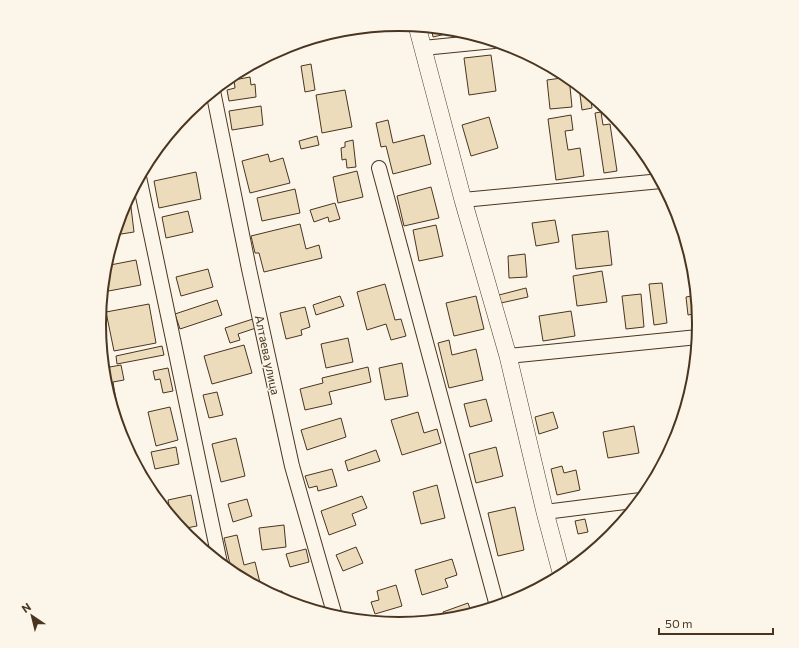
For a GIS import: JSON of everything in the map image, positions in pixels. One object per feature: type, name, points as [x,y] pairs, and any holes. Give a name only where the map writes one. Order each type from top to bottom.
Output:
[{"type":"street","points":[[419,32],[463,200],[508,356],[560,569]]},
{"type":"street","points":[[423,48],[480,42]]},
{"type":"street","name":"Алтаева улица","points":[[214,97],[249,269],[292,466],[333,609]]},
{"type":"street","points":[[379,168],[496,600]]},
{"type":"street","points":[[463,200],[655,182]]},
{"type":"street","points":[[141,186],[218,554]]},
{"type":"street","points":[[508,356],[692,338]]},
{"type":"street","points":[[545,512],[633,501]]},
{"type":"building","points":[[432,33],[443,35],[433,37]]},
{"type":"building","points":[[491,55],[496,91],[469,95],[464,58]]},
{"type":"building","points":[[311,64],[315,90],[305,92],[301,66]]},
{"type":"building","points":[[250,77],[251,85],[255,84],[256,97],[229,101],[227,90],[235,88],[234,82],[238,79]]},
{"type":"building","points":[[559,78],[570,86],[572,107],[550,109],[547,80]]},
{"type":"building","points":[[345,90],[352,127],[322,133],[316,95]]},
{"type":"building","points":[[580,93],[591,103],[592,108],[582,110]]},
{"type":"building","points":[[261,106],[263,125],[232,130],[229,111]]},
{"type":"building","points":[[601,112],[603,125],[610,124],[617,171],[604,173],[595,113]]},
{"type":"building","points":[[571,115],[573,130],[565,131],[568,150],[580,148],[584,176],[556,180],[548,119]]},
{"type":"building","points":[[489,117],[498,148],[471,156],[462,125]]},
{"type":"building","points":[[388,120],[393,143],[424,135],[431,164],[393,174],[386,146],[381,147],[376,123]]},
{"type":"building","points":[[317,136],[319,145],[301,149],[299,141]]},
{"type":"building","points":[[353,140],[356,167],[347,168],[346,159],[342,160],[341,148],[345,147],[345,142]]},
{"type":"building","points":[[268,154],[270,162],[283,158],[290,183],[250,193],[242,161]]},
{"type":"building","points":[[357,171],[363,197],[338,203],[333,177]]},
{"type":"building","points":[[196,172],[201,199],[159,208],[154,181]]},
{"type":"building","points":[[431,187],[439,218],[404,226],[397,196]]},
{"type":"building","points":[[295,189],[300,213],[262,221],[257,198]]},
{"type":"building","points":[[335,203],[340,219],[329,222],[328,217],[314,222],[310,210]]},
{"type":"building","points":[[131,207],[134,232],[121,234]]},
{"type":"building","points":[[188,211],[193,232],[166,238],[162,217]]},
{"type":"building","points":[[555,220],[559,242],[536,246],[532,223]]},
{"type":"building","points":[[300,224],[306,249],[319,245],[322,258],[264,272],[259,253],[255,253],[251,236]]},
{"type":"building","points":[[436,225],[443,256],[419,261],[413,230]]},
{"type":"building","points":[[608,231],[612,265],[576,269],[572,235]]},
{"type":"building","points":[[525,254],[527,277],[509,278],[508,256]]},
{"type":"building","points":[[136,260],[141,285],[108,291],[113,265]]},
{"type":"building","points":[[208,269],[213,287],[181,296],[176,277]]},
{"type":"building","points":[[602,271],[607,302],[577,306],[573,276]]},
{"type":"building","points":[[662,283],[667,323],[654,325],[649,284]]},
{"type":"building","points":[[385,284],[395,320],[401,319],[406,336],[391,340],[386,324],[367,330],[357,292]]},
{"type":"building","points":[[526,288],[528,297],[501,303],[499,295]]},
{"type":"building","points":[[641,294],[644,327],[626,329],[622,296]]},
{"type":"building","points":[[340,296],[344,306],[316,315],[313,305]]},
{"type":"building","points":[[476,296],[484,329],[454,336],[446,303]]},
{"type":"building","points":[[691,296],[692,314],[688,315],[686,297]]},
{"type":"building","points":[[217,300],[222,315],[180,329],[175,314]]},
{"type":"building","points":[[149,304],[156,343],[114,351],[107,312]]},
{"type":"building","points":[[305,307],[310,327],[301,330],[302,335],[286,339],[280,313]]},
{"type":"building","points":[[571,311],[575,336],[543,341],[539,316]]},
{"type":"building","points":[[256,318],[259,327],[238,334],[240,340],[230,343],[225,328]]},
{"type":"building","points":[[348,338],[353,362],[326,368],[321,344]]},
{"type":"building","points":[[449,340],[452,355],[476,349],[483,380],[449,388],[438,343]]},
{"type":"building","points":[[244,345],[252,373],[212,384],[204,356]]},
{"type":"building","points":[[162,346],[164,355],[117,364],[116,356]]},
{"type":"building","points":[[402,363],[408,396],[385,400],[379,368]]},
{"type":"building","points":[[121,365],[124,380],[113,382],[116,400],[112,381],[110,367]]},
{"type":"building","points":[[368,367],[371,382],[329,392],[332,404],[305,410],[300,389],[323,383],[322,378]]},
{"type":"building","points":[[168,368],[173,391],[163,393],[160,379],[155,380],[153,371]]},
{"type":"building","points":[[217,392],[223,415],[209,418],[203,395]]},
{"type":"building","points":[[486,399],[492,421],[470,427],[464,404]]},
{"type":"building","points":[[170,407],[178,440],[156,446],[148,412]]},
{"type":"building","points":[[418,412],[424,433],[437,429],[441,443],[402,455],[391,420]]},
{"type":"building","points":[[553,412],[558,428],[539,434],[535,417]]},
{"type":"building","points":[[341,418],[346,437],[307,450],[301,430]]},
{"type":"building","points":[[634,426],[639,453],[608,458],[603,432]]},
{"type":"building","points":[[236,438],[245,476],[221,482],[212,444]]},
{"type":"building","points":[[176,447],[179,464],[155,469],[151,452]]},
{"type":"building","points":[[496,447],[503,476],[476,483],[469,454]]},
{"type":"building","points":[[376,450],[380,461],[348,471],[345,461]]},
{"type":"building","points":[[562,466],[564,473],[576,470],[580,490],[557,495],[551,469]]},
{"type":"building","points":[[332,469],[337,486],[318,491],[317,486],[309,488],[305,476]]},
{"type":"building","points":[[437,485],[445,518],[421,524],[413,492]]},
{"type":"building","points":[[191,495],[197,526],[189,528],[169,504],[168,500]]},
{"type":"building","points":[[362,496],[367,508],[352,514],[356,525],[329,535],[321,511]]},
{"type":"building","points":[[247,499],[252,516],[233,522],[228,504]]},
{"type":"building","points":[[515,507],[524,550],[498,556],[488,513]]},
{"type":"building","points":[[585,519],[588,532],[578,534],[575,521]]},
{"type":"building","points":[[284,525],[286,547],[262,550],[259,528]]},
{"type":"building","points":[[237,535],[244,565],[255,562],[260,582],[230,562],[224,538]]},
{"type":"building","points":[[356,547],[363,563],[343,571],[336,555]]},
{"type":"building","points":[[306,549],[309,562],[290,567],[286,554]]},
{"type":"building","points":[[452,559],[457,575],[445,579],[448,587],[422,595],[415,570]]},
{"type":"building","points":[[396,585],[402,606],[375,614],[371,602],[379,600],[377,591]]},
{"type":"building","points":[[468,603],[470,608],[443,613]]}]
